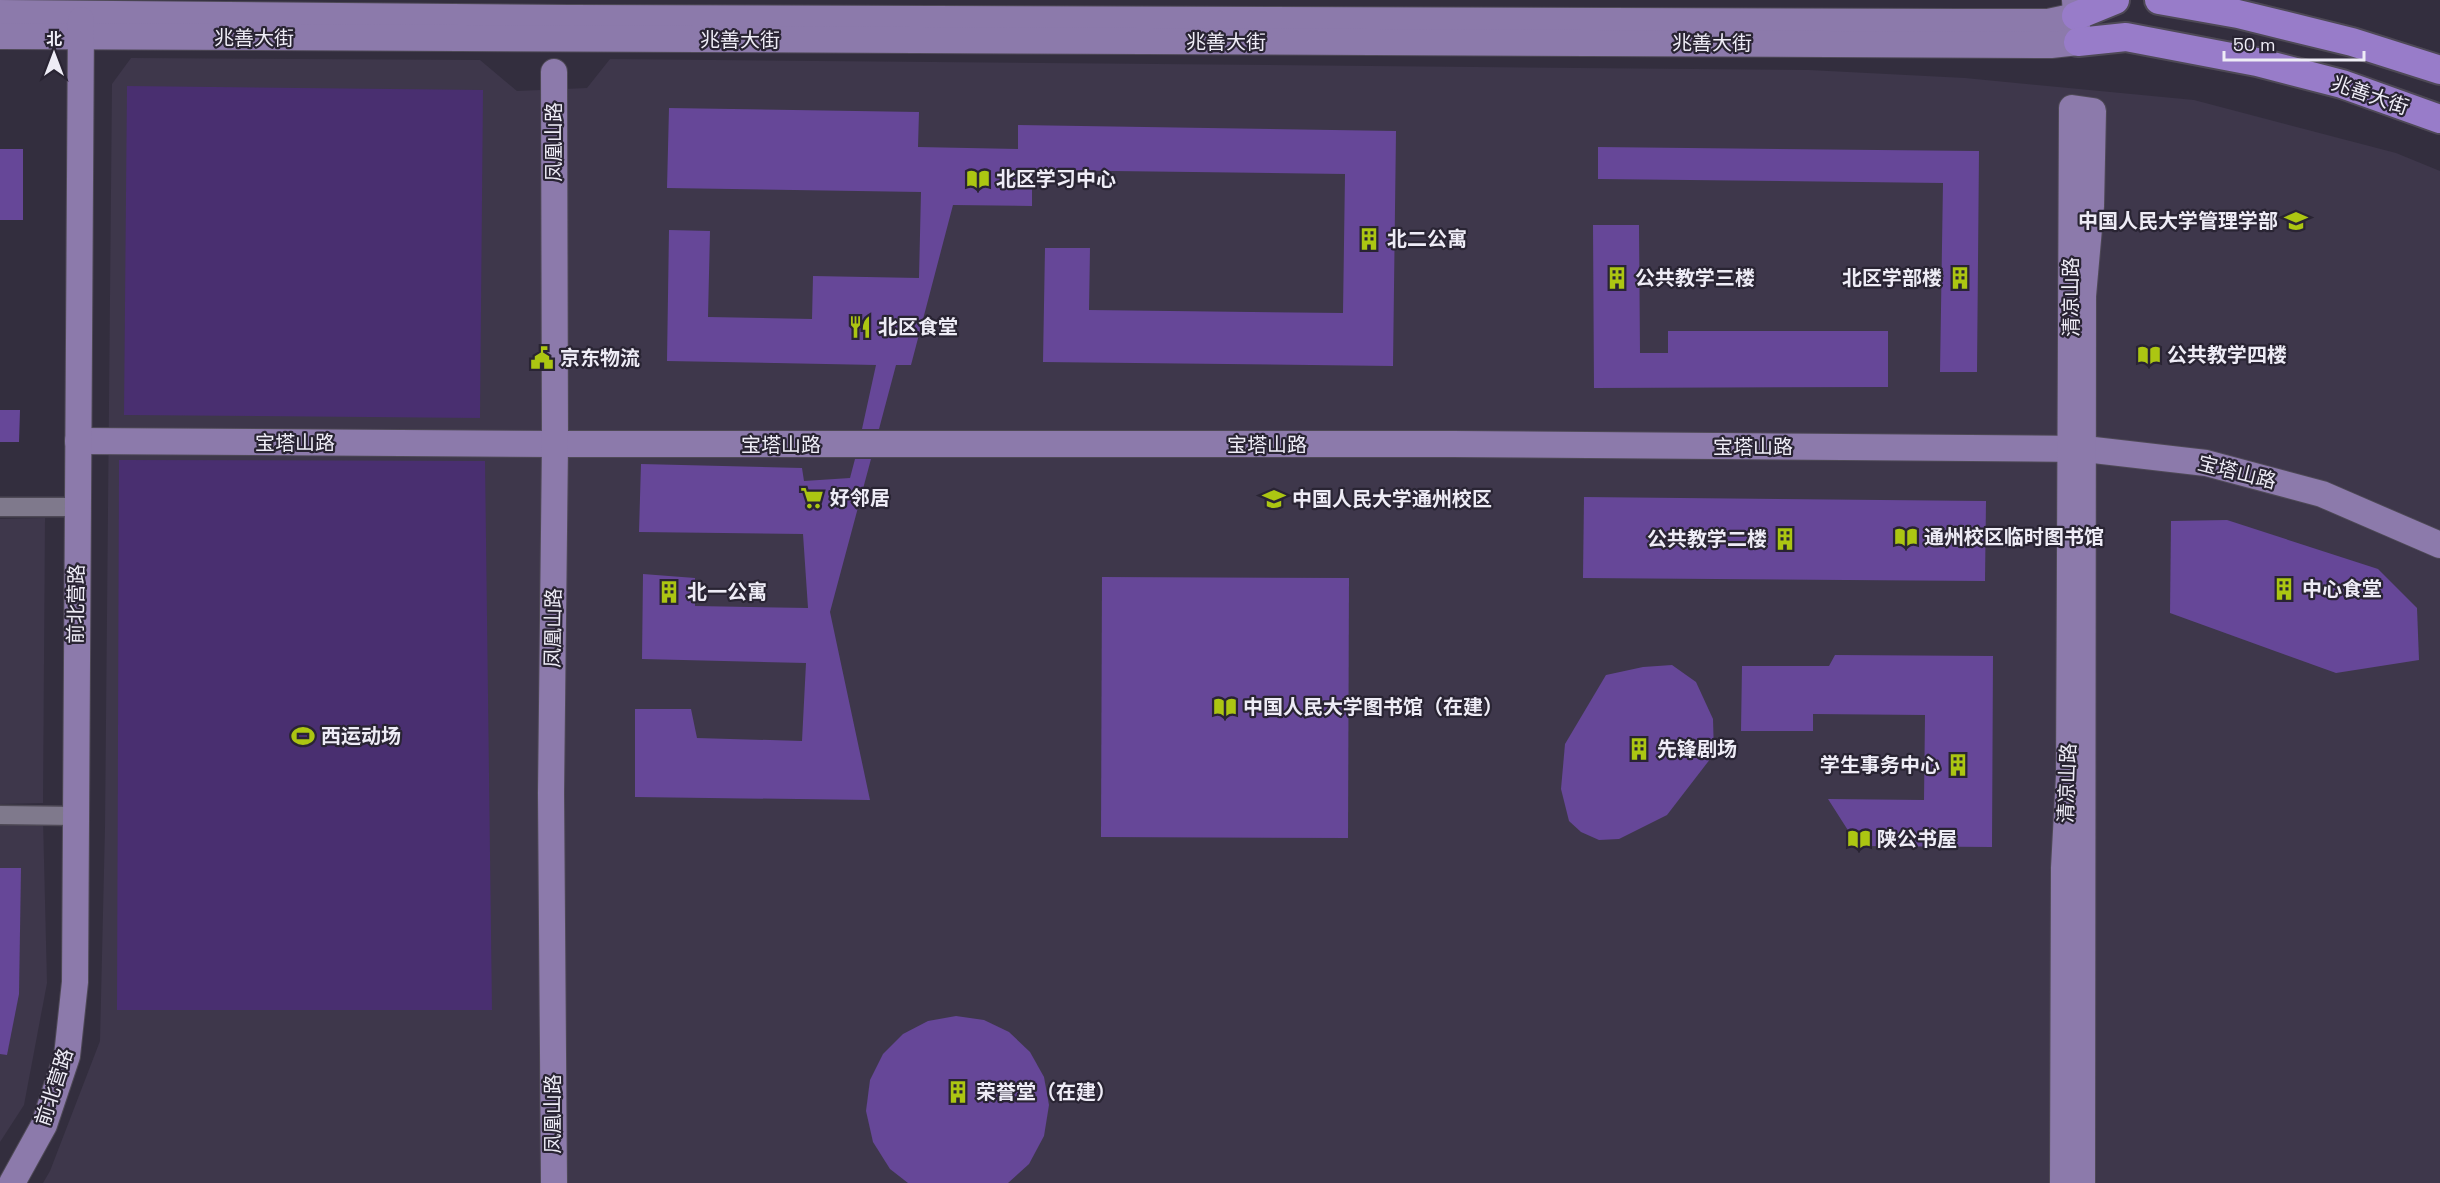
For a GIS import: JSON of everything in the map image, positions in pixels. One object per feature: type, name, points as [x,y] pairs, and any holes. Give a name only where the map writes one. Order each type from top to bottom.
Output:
[{"type":"main road","name":"兆善大街","points":[[2063,21],[2115,0]]},
{"type":"main road","points":[[2159,0],[2238,14],[2341,39],[2440,70]]},
{"type":"main road","name":"兆善大街","points":[[2063,21],[2126,37],[2257,62],[2342,84],[2440,118]]},
{"type":"street","name":"兆善大街","points":[[0,13],[82,25]]},
{"type":"street","name":"兆善大街","points":[[0,36],[82,25],[539,19],[2063,21]]},
{"type":"street","name":"前北营路","points":[[12,1183],[44,1125],[67,1056],[75,982],[82,25]]},
{"type":"street","name":"凤凰山路","points":[[554,72],[555,444],[551,793],[554,1183]]},
{"type":"street","name":"清凉山路","points":[[2063,1183],[2064,868],[2069,776],[2078,449],[2083,296],[2091,206],[2092,111],[2072,108],[2078,449],[2082,1183]]},
{"type":"street","name":"宝塔山路","points":[[78,441],[555,444],[1452,444],[2078,449],[2206,463],[2310,491],[2440,545]]},
{"type":"street","points":[[0,507],[77,507]]},
{"type":"street","points":[[0,815],[77,816]]},
{"type":"shaded area","name":"中国人民大学通州校区","points":[[131,58],[480,60],[517,91],[587,88],[610,59],[1809,70],[1965,78],[2194,100],[2396,153],[2440,171],[2440,1183],[43,1183],[50,1171],[100,1041],[105,827],[112,84]]},
{"type":"shaded area","points":[[127,86],[483,90],[480,418],[124,415]]},
{"type":"shaded area","name":"西运动场","points":[[119,460],[485,461],[492,1010],[117,1010]]},
{"type":"shaded area","points":[[45,518],[43,803],[0,804],[0,519]]},
{"type":"shaded area","points":[[0,818],[43,819],[47,983],[24,1105],[0,1142]]},
{"type":"building","name":"北二公寓","points":[[669,108],[919,112],[918,147],[1018,149],[1018,125],[1396,131],[1393,366],[1043,362],[1045,248],[1090,248],[1089,310],[1343,313],[1345,174],[1032,170],[1032,206],[953,205],[911,365],[896,365],[879,429],[862,429],[876,365],[667,361],[669,230],[710,231],[708,317],[812,319],[813,276],[919,278],[921,192],[667,188]]},
{"type":"building","name":"北区学部楼","points":[[1598,147],[1979,151],[1977,372],[1940,372],[1943,183],[1598,179]]},
{"type":"building","points":[[0,149],[23,149],[23,220],[0,220]]},
{"type":"building","name":"公共教学三楼","points":[[1593,225],[1639,225],[1640,353],[1668,353],[1668,331],[1888,331],[1888,387],[1594,388]]},
{"type":"building","points":[[0,410],[20,410],[19,442],[0,442]]},
{"type":"building","name":"北一公寓","points":[[855,459],[871,459],[830,612],[870,800],[635,797],[635,709],[691,709],[697,738],[802,741],[806,663],[642,659],[643,574],[695,578],[695,606],[808,608],[803,534],[639,532],[641,464],[802,468],[804,481],[850,478]]},
{"type":"building","name":"公共教学二楼","points":[[1584,497],[1986,501],[1985,581],[1583,578]]},
{"type":"building","name":"中心食堂","points":[[2227,520],[2378,569],[2417,608],[2419,660],[2336,673],[2170,613],[2171,521]]},
{"type":"building","name":"中国人民大学图书馆（在建）","points":[[1102,577],[1349,578],[1348,838],[1101,837]]},
{"type":"building","name":"学生事务中心","points":[[1835,655],[1993,656],[1992,847],[1858,846],[1828,799],[1924,800],[1925,715],[1813,714],[1813,731],[1741,731],[1742,666],[1829,666]]},
{"type":"building","name":"先锋剧场","points":[[1672,665],[1696,682],[1713,719],[1714,754],[1667,815],[1619,839],[1599,840],[1581,832],[1569,821],[1561,789],[1565,744],[1606,675],[1643,667]]},
{"type":"building","points":[[0,868],[21,868],[19,994],[7,1055],[0,1054]]},
{"type":"building","name":"荣誉堂（在建）","points":[[956,1016],[984,1020],[1009,1032],[1030,1052],[1044,1077],[1049,1105],[1044,1136],[1029,1164],[1008,1183],[908,1183],[890,1169],[873,1142],[866,1111],[870,1080],[883,1054],[903,1034],[928,1021]]},
{"type":"place","name":"北区学习中心","points":[[978,179]]},
{"type":"place","name":"中国人民大学管理学部","points":[[2296,221]]},
{"type":"place","name":"北二公寓","points":[[1369,239]]},
{"type":"place","name":"公共教学三楼","points":[[1617,278]]},
{"type":"place","name":"北区学部楼","points":[[1960,278]]},
{"type":"place","name":"北区食堂","points":[[860,327]]},
{"type":"place","name":"公共教学四楼","points":[[2149,355]]},
{"type":"place","name":"京东物流","points":[[542,358]]},
{"type":"place","name":"好邻居","points":[[812,498]]},
{"type":"place","name":"中国人民大学通州校区","points":[[1274,499]]},
{"type":"place","name":"通州校区临时图书馆","points":[[1906,537]]},
{"type":"place","name":"公共教学二楼","points":[[1785,539]]},
{"type":"place","name":"中心食堂","points":[[2284,589]]},
{"type":"place","name":"北一公寓","points":[[669,592]]},
{"type":"place","name":"中国人民大学图书馆（在建）","points":[[1225,707]]},
{"type":"place","name":"西运动场","points":[[303,736]]},
{"type":"place","name":"先锋剧场","points":[[1639,749]]},
{"type":"place","name":"学生事务中心","points":[[1958,765]]},
{"type":"place","name":"陕公书屋","points":[[1859,839]]},
{"type":"place","name":"荣誉堂（在建）","points":[[958,1092]]}]
